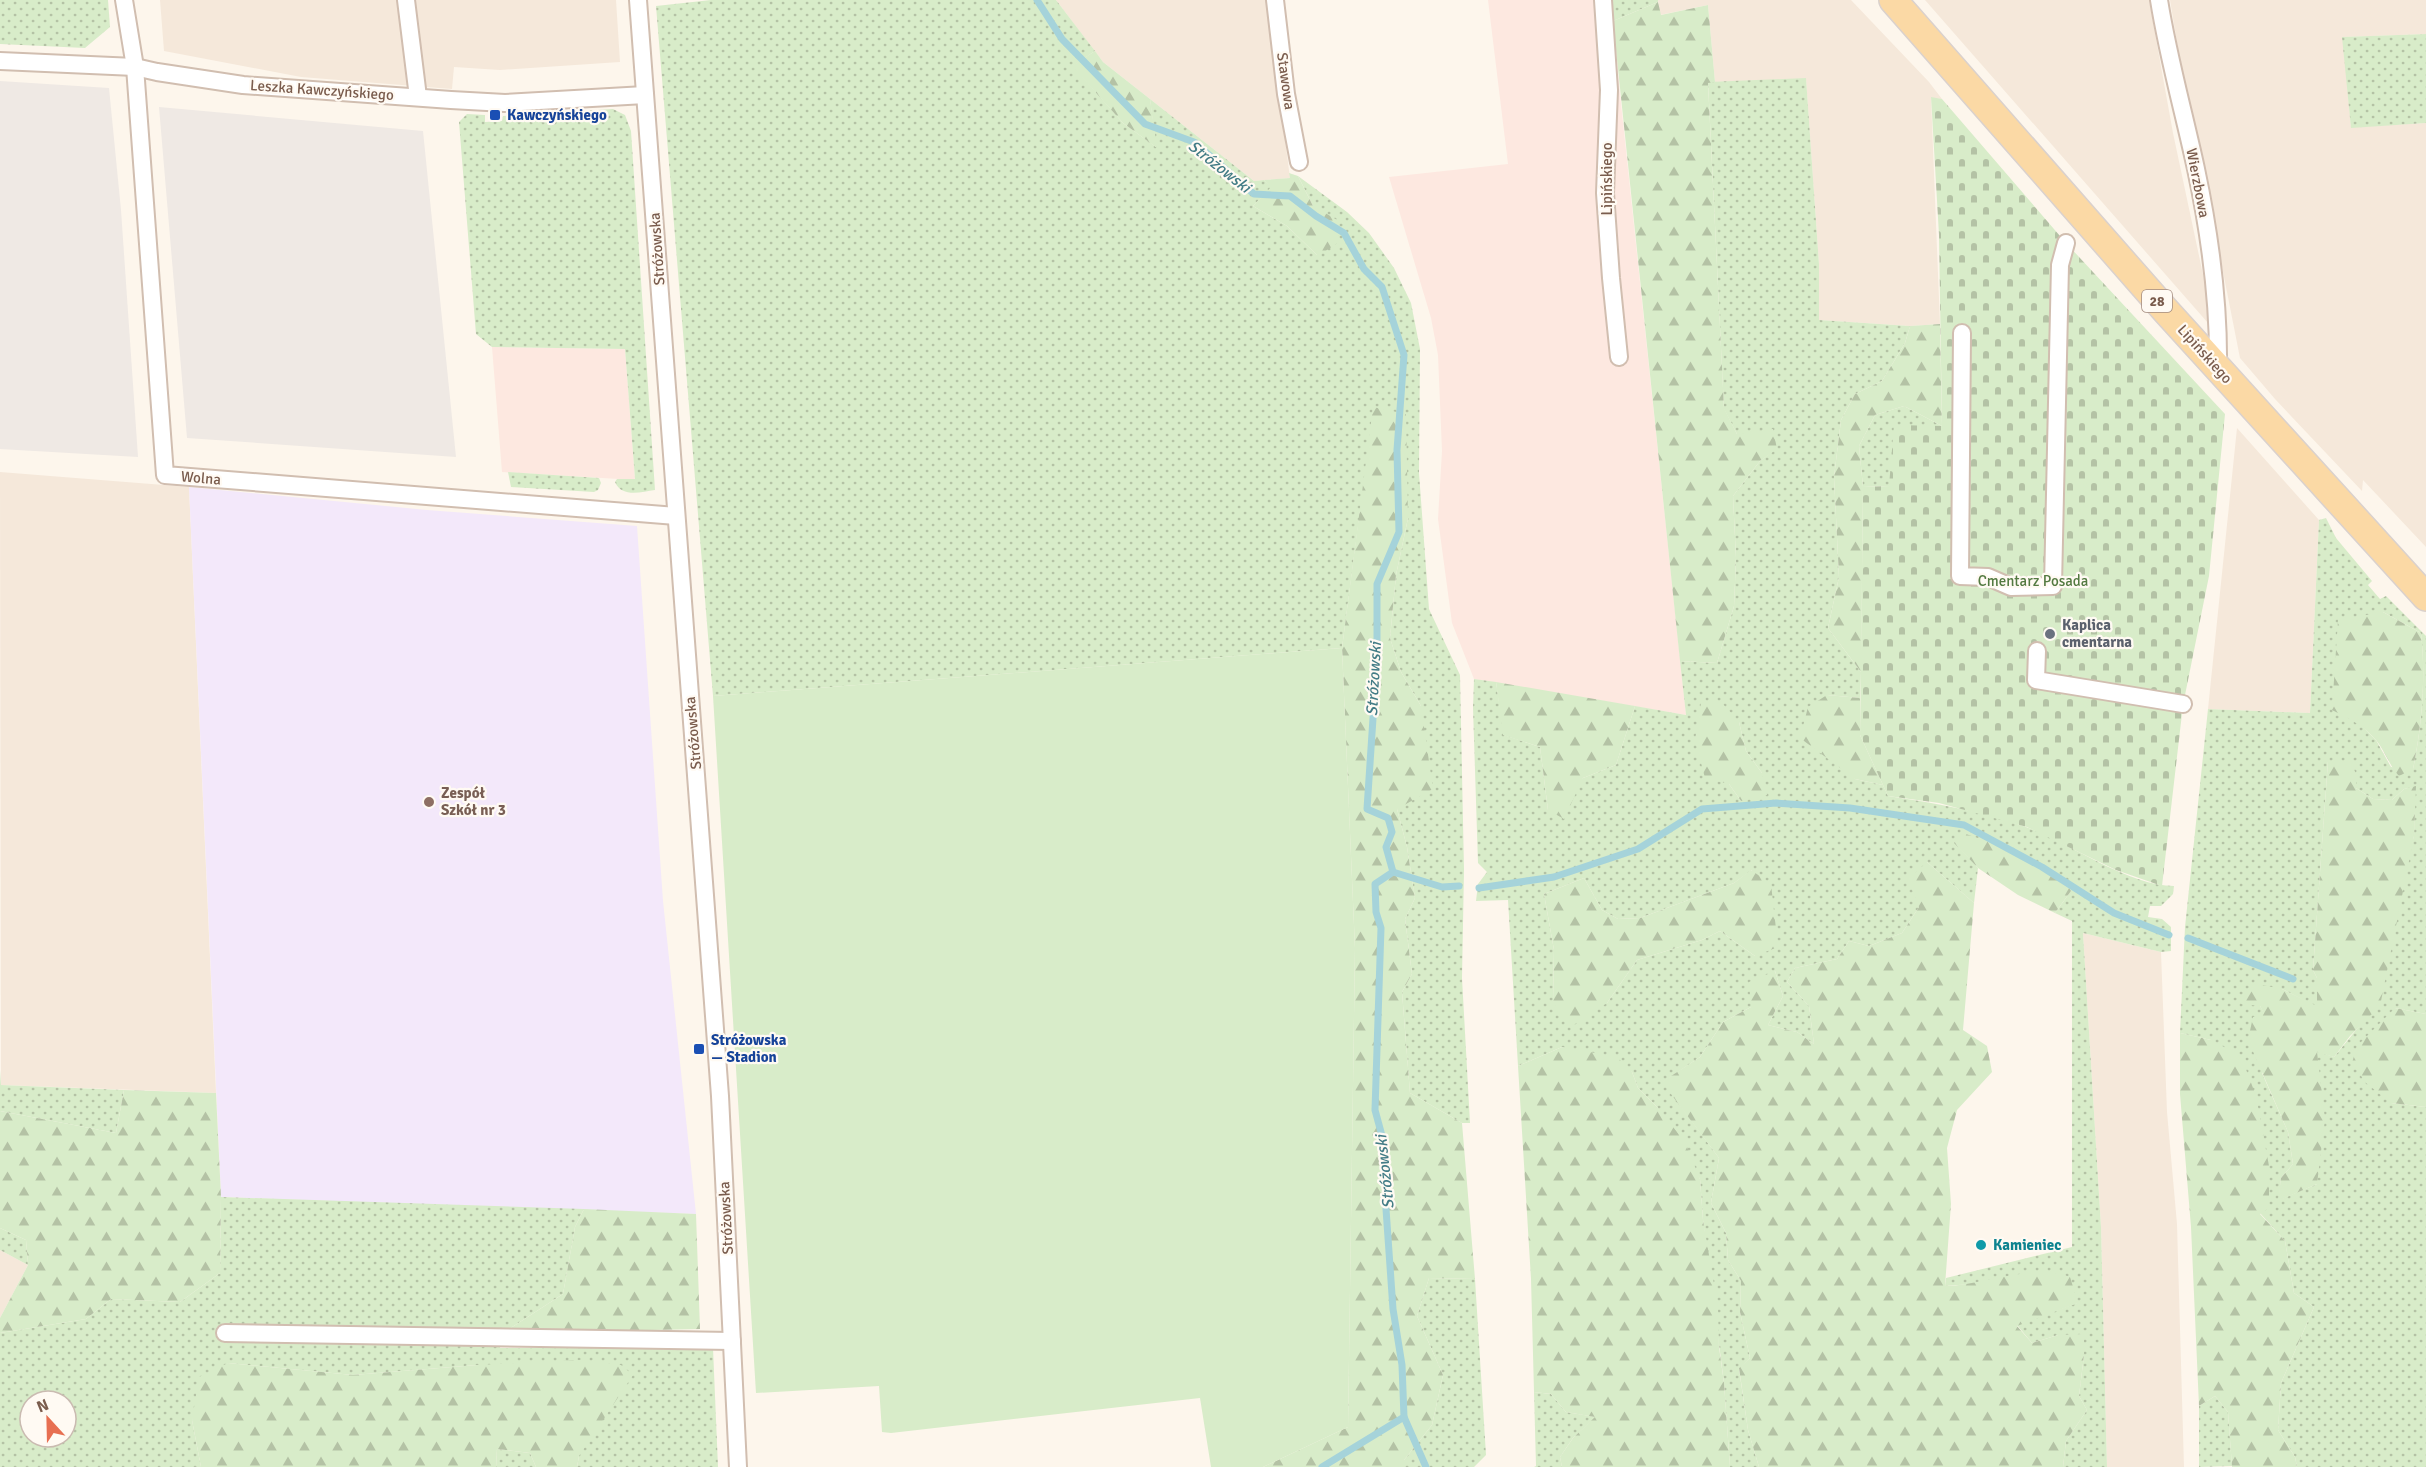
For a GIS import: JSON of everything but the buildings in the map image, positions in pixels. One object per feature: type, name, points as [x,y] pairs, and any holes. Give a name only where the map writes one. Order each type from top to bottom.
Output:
[{"type":"main road","name":"Lipińskiego","points":[[1893,0],[2218,368],[2426,597]]},
{"type":"street","name":"Wolna","points":[[124,0],[135,67],[165,475],[676,516]]},
{"type":"street","points":[[406,0],[418,97]]},
{"type":"street","name":"Stróżowska","points":[[638,0],[720,1096],[738,1467]]},
{"type":"street","name":"Stawowa","points":[[1275,0],[1286,94],[1299,162]]},
{"type":"street","name":"Lipińskiego","points":[[1603,0],[1610,90],[1605,193],[1619,357]]},
{"type":"street","name":"Wierzbowa","points":[[2159,0],[2164,33],[2196,170],[2206,226],[2216,292],[2218,368]]},
{"type":"street","name":"Leszka Kawczyńskiego","points":[[0,61],[135,67],[243,85],[505,103],[645,94]]},
{"type":"street","points":[[1962,333],[1960,576],[1988,577],[2011,587],[2053,586],[2060,265],[2066,243]]},
{"type":"street","points":[[2037,651],[2036,680],[2183,705]]},
{"type":"street","points":[[225,1333],[732,1341]]},
{"type":"shaded area","points":[[160,0],[616,0],[620,62],[500,70],[454,67],[452,89],[301,77],[164,51]]},
{"type":"shaded area","points":[[1056,0],[1267,0],[1290,178],[1254,181],[1103,62]]},
{"type":"shaded area","points":[[1488,0],[1610,0],[1686,715],[1474,679],[1452,623],[1438,519],[1442,451],[1438,355],[1431,318],[1389,177],[1508,164]]},
{"type":"shaded area","points":[[1658,0],[1851,0],[1929,82],[1942,99],[1931,98],[1940,324],[1910,326],[1819,320],[1819,264],[1806,79],[1715,82],[1708,5],[1660,15]]},
{"type":"shaded area","points":[[1925,0],[2149,0],[2173,133],[2212,317],[2208,323]]},
{"type":"shaded area","points":[[2170,0],[2426,0],[2426,34],[2343,37],[2351,127],[2426,123],[2426,547],[2363,480],[2362,491],[2275,399],[2240,358],[2184,85]]},
{"type":"shaded area","points":[[0,81],[109,88],[121,210],[138,457],[0,449]]},
{"type":"shaded area","points":[[159,107],[423,131],[456,457],[187,438]]},
{"type":"shaded area","points":[[492,347],[625,349],[635,480],[502,472]]},
{"type":"shaded area","points":[[2237,428],[2319,520],[2310,713],[2208,709]]},
{"type":"shaded area","points":[[0,472],[189,487],[216,1093],[1,1085]]},
{"type":"shaded area","name":"Zespół Szkół nr 3","points":[[189,487],[427,510],[637,526],[663,901],[696,1214],[221,1197]]},
{"type":"shaded area","points":[[2083,933],[2161,952],[2167,1112],[2177,1224],[2184,1467],[2107,1467],[2101,1227]]},
{"type":"shaded area","points":[[0,1250],[28,1265],[0,1318]]},
{"type":"green space","points":[[0,0],[108,0],[110,27],[85,48],[0,44]]},
{"type":"green space","points":[[711,0],[1056,0],[1095,51],[1073,66],[1123,123],[1156,147],[1150,99],[1254,181],[1264,180],[1272,187],[1253,206],[1287,226],[1317,255],[1313,206],[1298,176],[1347,212],[1369,233],[1394,268],[1411,303],[1420,349],[1419,473],[1429,609],[1460,675],[1464,870],[1462,978],[1470,1123],[1462,1123],[1410,1093],[1402,992],[1412,974],[1405,919],[1415,898],[1407,847],[1397,809],[1421,706],[1401,672],[1390,638],[1396,575],[1408,518],[1360,511],[1342,648],[713,696],[656,6]]},
{"type":"green space","points":[[1610,0],[1658,0],[1658,2],[1613,21]]},
{"type":"green space","points":[[1658,2],[1661,15],[1708,5],[1715,82],[1708,83],[1724,408],[1737,434],[1773,429],[1777,449],[1760,461],[1733,496],[1736,558],[1734,606],[1717,663],[1680,661],[1613,21]]},
{"type":"green space","points":[[2426,34],[2426,123],[2351,128],[2342,37]]},
{"type":"green space","points":[[1095,51],[1103,62],[1150,99],[1157,148],[1123,123],[1072,66]]},
{"type":"green space","points":[[1806,78],[1819,264],[1819,320],[1910,326],[1905,343],[1882,381],[1855,394],[1841,420],[1834,477],[1839,577],[1828,628],[1861,672],[1860,698],[1827,695],[1855,779],[1883,785],[1888,796],[1958,808],[2009,821],[2043,834],[2119,872],[2156,884],[2174,886],[2173,894],[2161,906],[2150,906],[2148,917],[2162,919],[2171,927],[2171,951],[2161,952],[2083,933],[2101,1227],[2107,1467],[2063,1467],[2066,1441],[2087,1410],[2079,1396],[2084,1355],[2058,1335],[2032,1343],[2017,1325],[2077,1303],[1972,1284],[1945,1286],[1946,1278],[2072,1247],[2072,921],[2055,913],[2071,891],[1955,843],[1978,868],[1974,903],[1927,862],[1919,907],[1902,933],[1869,946],[1849,941],[1837,959],[1795,968],[1787,982],[1809,1006],[1814,1044],[1797,1032],[1768,1025],[1783,996],[1775,971],[1751,1007],[1723,1022],[1700,1057],[1663,1082],[1719,1158],[1711,1203],[1726,1233],[1728,1260],[1741,1281],[1740,1312],[1750,1358],[1739,1369],[1748,1430],[1759,1467],[1730,1467],[1724,1383],[1703,1220],[1700,1179],[1657,1107],[1638,1088],[1632,1072],[1562,1047],[1518,1066],[1508,900],[1476,901],[1478,884],[1487,872],[1478,863],[1474,679],[1496,682],[1504,735],[1540,747],[1548,810],[1583,778],[1616,765],[1635,706],[1686,715],[1680,661],[1717,663],[1734,606],[1736,558],[1733,496],[1760,461],[1777,448],[1737,434],[1724,409],[1708,82]],"holes":[[[1739,722],[1746,751],[1762,773],[1741,801],[1729,784]],[[1752,870],[1755,956],[1720,931],[1702,940],[1637,960],[1607,1003],[1553,1003],[1554,950],[1544,894],[1584,878],[1602,910],[1618,919],[1640,918],[1734,883]]]},
{"type":"green space","name":"Cmentarz Posada","points":[[1931,97],[1942,99],[2066,243],[2225,414],[2209,576],[2183,705],[2162,886],[2116,870],[2027,827],[1939,803],[1888,796],[1860,735],[1863,487],[1889,486],[1894,425],[1942,426],[1939,235]]},
{"type":"green space","points":[[613,109],[625,115],[631,131],[655,490],[638,493],[622,490],[615,482],[617,479],[635,479],[625,349],[492,347],[476,334],[459,122],[467,114],[485,115],[485,122],[502,121],[503,116]]},
{"type":"green space","points":[[1289,173],[1298,176],[1313,206],[1339,221],[1339,242],[1318,256],[1287,226],[1253,206],[1271,187],[1264,180],[1290,178]]},
{"type":"green space","points":[[1940,324],[1942,426],[1904,406],[1875,415],[1859,446],[1863,487],[1861,672],[1828,628],[1839,577],[1834,477],[1841,420],[1855,394],[1882,381],[1905,343],[1910,326]]},
{"type":"green space","points":[[1904,406],[1942,426],[1889,486],[1863,487],[1859,446],[1875,415]]},
{"type":"green space","points":[[1373,407],[1406,414],[1408,518],[1396,575],[1390,638],[1401,672],[1421,706],[1433,789],[1397,809],[1407,847],[1415,898],[1405,919],[1412,974],[1402,992],[1410,1093],[1462,1123],[1475,1279],[1429,1278],[1417,1316],[1443,1375],[1432,1425],[1404,1460],[1404,1467],[1263,1467],[1348,1427],[1355,948],[1342,648]]},
{"type":"green space","points":[[508,472],[599,478],[601,483],[598,490],[594,492],[511,487]]},
{"type":"green space","points":[[2326,518],[2336,538],[2372,581],[2368,585],[2380,599],[2386,596],[2426,636],[2426,1014],[2395,1008],[2391,1103],[2426,1107],[2426,1467],[2297,1467],[2295,1457],[2278,1430],[2281,1383],[2314,1307],[2294,1293],[2285,1241],[2260,1213],[2211,1040],[2180,1033],[2185,927],[2208,709],[2310,713],[2319,520]],"holes":[[[2383,612],[2421,633],[2422,701],[2413,769],[2391,767],[2376,740],[2358,722]],[[2328,761],[2356,774],[2356,788],[2373,799],[2392,800],[2404,789],[2415,787],[2414,836],[2361,1024],[2334,1057],[2317,1051],[2317,1184],[2279,1200],[2281,1178],[2293,1164],[2288,1132],[2262,1073],[2265,1015],[2260,1006],[2282,989],[2317,1007],[2317,978],[2313,970]]]},
{"type":"green space","points":[[2383,612],[2421,633],[2423,684],[2419,736],[2413,769],[2399,776],[2379,744],[2366,730],[2332,710],[2338,620]]},
{"type":"green space","points":[[1342,648],[1355,948],[1348,1427],[1263,1467],[1211,1467],[1200,1398],[891,1433],[882,1432],[879,1386],[756,1393],[713,696]]},
{"type":"green space","points":[[1496,682],[1635,706],[1616,765],[1583,778],[1564,819],[1548,810],[1540,747],[1503,735]]},
{"type":"green space","points":[[1827,695],[1860,698],[1860,735],[1883,785],[1855,779],[1800,738],[1808,707]]},
{"type":"green space","points":[[1701,703],[1722,703],[1739,722],[1746,751],[1762,773],[1767,795],[1741,801],[1729,784],[1705,778],[1695,740]]},
{"type":"green space","points":[[2328,761],[2351,762],[2356,774],[2356,788],[2373,799],[2392,800],[2404,789],[2416,786],[2414,836],[2380,1006],[2350,1036],[2334,1057],[2317,1052],[2325,1119],[2317,1184],[2278,1201],[2281,1178],[2293,1164],[2288,1132],[2248,1040],[2253,1017],[2264,1014],[2260,1006],[2241,1004],[2252,983],[2282,989],[2317,1006],[2317,978],[2313,970]]},
{"type":"green space","points":[[1963,833],[2022,853],[2061,875],[2071,891],[2055,913],[2018,895],[1978,868],[1954,843]]},
{"type":"green space","points":[[1927,862],[1974,903],[1963,1030],[1987,1046],[1992,1072],[1957,1110],[1947,1148],[1951,1204],[1945,1286],[2025,1273],[2056,1273],[2070,1277],[2078,1303],[2017,1326],[2032,1343],[2058,1335],[2084,1334],[2079,1396],[2087,1410],[2066,1441],[2063,1467],[1759,1467],[1748,1430],[1739,1368],[1750,1358],[1740,1312],[1741,1281],[1728,1260],[1726,1233],[1711,1203],[1719,1158],[1662,1082],[1700,1057],[1723,1022],[1751,1007],[1749,982],[1775,971],[1783,996],[1768,1025],[1797,1032],[1814,1044],[1809,1006],[1787,982],[1795,968],[1837,959],[1849,941],[1869,946],[1902,933],[1919,907],[1908,879]]},
{"type":"green space","points":[[1751,870],[1771,884],[1778,947],[1755,956],[1720,931],[1702,940],[1637,960],[1607,1003],[1572,1026],[1553,1003],[1554,950],[1544,894],[1584,878],[1602,910],[1618,919],[1640,918],[1734,883]]},
{"type":"green space","points":[[2395,1008],[2426,1014],[2426,1107],[2391,1103],[2366,1083],[2352,1063],[2357,1046]]},
{"type":"green space","points":[[2180,1033],[2211,1040],[2241,1056],[2256,1096],[2269,1166],[2269,1208],[2260,1214],[2285,1241],[2294,1293],[2314,1307],[2281,1383],[2278,1430],[2295,1457],[2297,1467],[2232,1467],[2228,1412],[2215,1396],[2199,1406],[2191,1227],[2180,1094]]},
{"type":"green space","points":[[1562,1047],[1617,1057],[1632,1072],[1638,1088],[1657,1107],[1685,1142],[1700,1179],[1703,1220],[1718,1308],[1719,1347],[1730,1467],[1562,1467],[1560,1457],[1573,1438],[1595,1417],[1566,1412],[1551,1394],[1534,1392],[1531,1279],[1518,1066]]},
{"type":"green space","points":[[0,1070],[1,1085],[124,1090],[116,1133],[0,1111]]},
{"type":"green space","points":[[124,1090],[216,1093],[221,1197],[220,1273],[180,1302],[111,1299],[86,1319],[0,1333],[0,1318],[28,1265],[26,1240],[0,1228],[0,1111],[116,1133]]},
{"type":"green space","points":[[221,1197],[584,1209],[575,1227],[563,1294],[503,1333],[500,1348],[713,1348],[718,1467],[577,1467],[579,1456],[477,1365],[353,1375],[228,1363],[192,1420],[201,1467],[0,1467],[0,1333],[86,1319],[111,1299],[180,1302],[220,1273]]},
{"type":"green space","points":[[584,1209],[696,1214],[700,1329],[503,1333],[563,1294],[575,1227]]},
{"type":"green space","points":[[0,1228],[26,1240],[28,1265],[0,1250]]},
{"type":"green space","points":[[1429,1278],[1475,1279],[1486,1455],[1474,1467],[1404,1467],[1404,1460],[1432,1425],[1443,1375],[1417,1316]]},
{"type":"green space","points":[[582,1360],[621,1365],[633,1375],[579,1456],[577,1467],[536,1467],[530,1453],[497,1449],[496,1467],[201,1467],[192,1420],[199,1377],[228,1363],[353,1375],[477,1365]]},
{"type":"green space","points":[[1534,1392],[1551,1394],[1566,1412],[1596,1417],[1573,1438],[1560,1457],[1562,1467],[1534,1467],[1536,1466]]},
{"type":"green space","points":[[2215,1396],[2228,1412],[2232,1466],[2199,1467],[2199,1406]]},
{"type":"green space","points":[[497,1449],[530,1453],[536,1467],[496,1467]]},
{"type":"waterway","name":"Stróżowski","points":[[1037,0],[1062,39],[1145,124],[1194,142],[1254,194],[1290,196],[1316,216],[1344,233],[1364,269],[1382,287],[1404,355],[1397,450],[1399,532],[1377,584],[1377,658],[1367,809],[1388,818],[1392,832],[1386,847],[1393,872],[1375,884],[1376,912],[1381,928],[1375,1110],[1385,1147],[1386,1209],[1393,1309],[1402,1365],[1404,1417],[1322,1467]]},
{"type":"waterway","points":[[1479,888],[1554,877],[1638,849],[1702,809],[1776,803],[1850,808],[1964,825],[2042,867],[2114,913],[2169,935]]},
{"type":"waterway","points":[[1393,872],[1442,887],[1459,886]]},
{"type":"waterway","points":[[2188,938],[2293,979]]},
{"type":"waterway","points":[[1404,1417],[1426,1467]]},
{"type":"place","name":"Kawczyńskiego","points":[[495,115]]},
{"type":"place","name":"Kaplica cmentarna","points":[[2050,634]]},
{"type":"place","name":"Zespół Szkół nr 3","points":[[429,802]]},
{"type":"place","name":"Stróżowska — Stadion","points":[[699,1049]]},
{"type":"place","name":"Kamieniec","points":[[1981,1245]]}]
